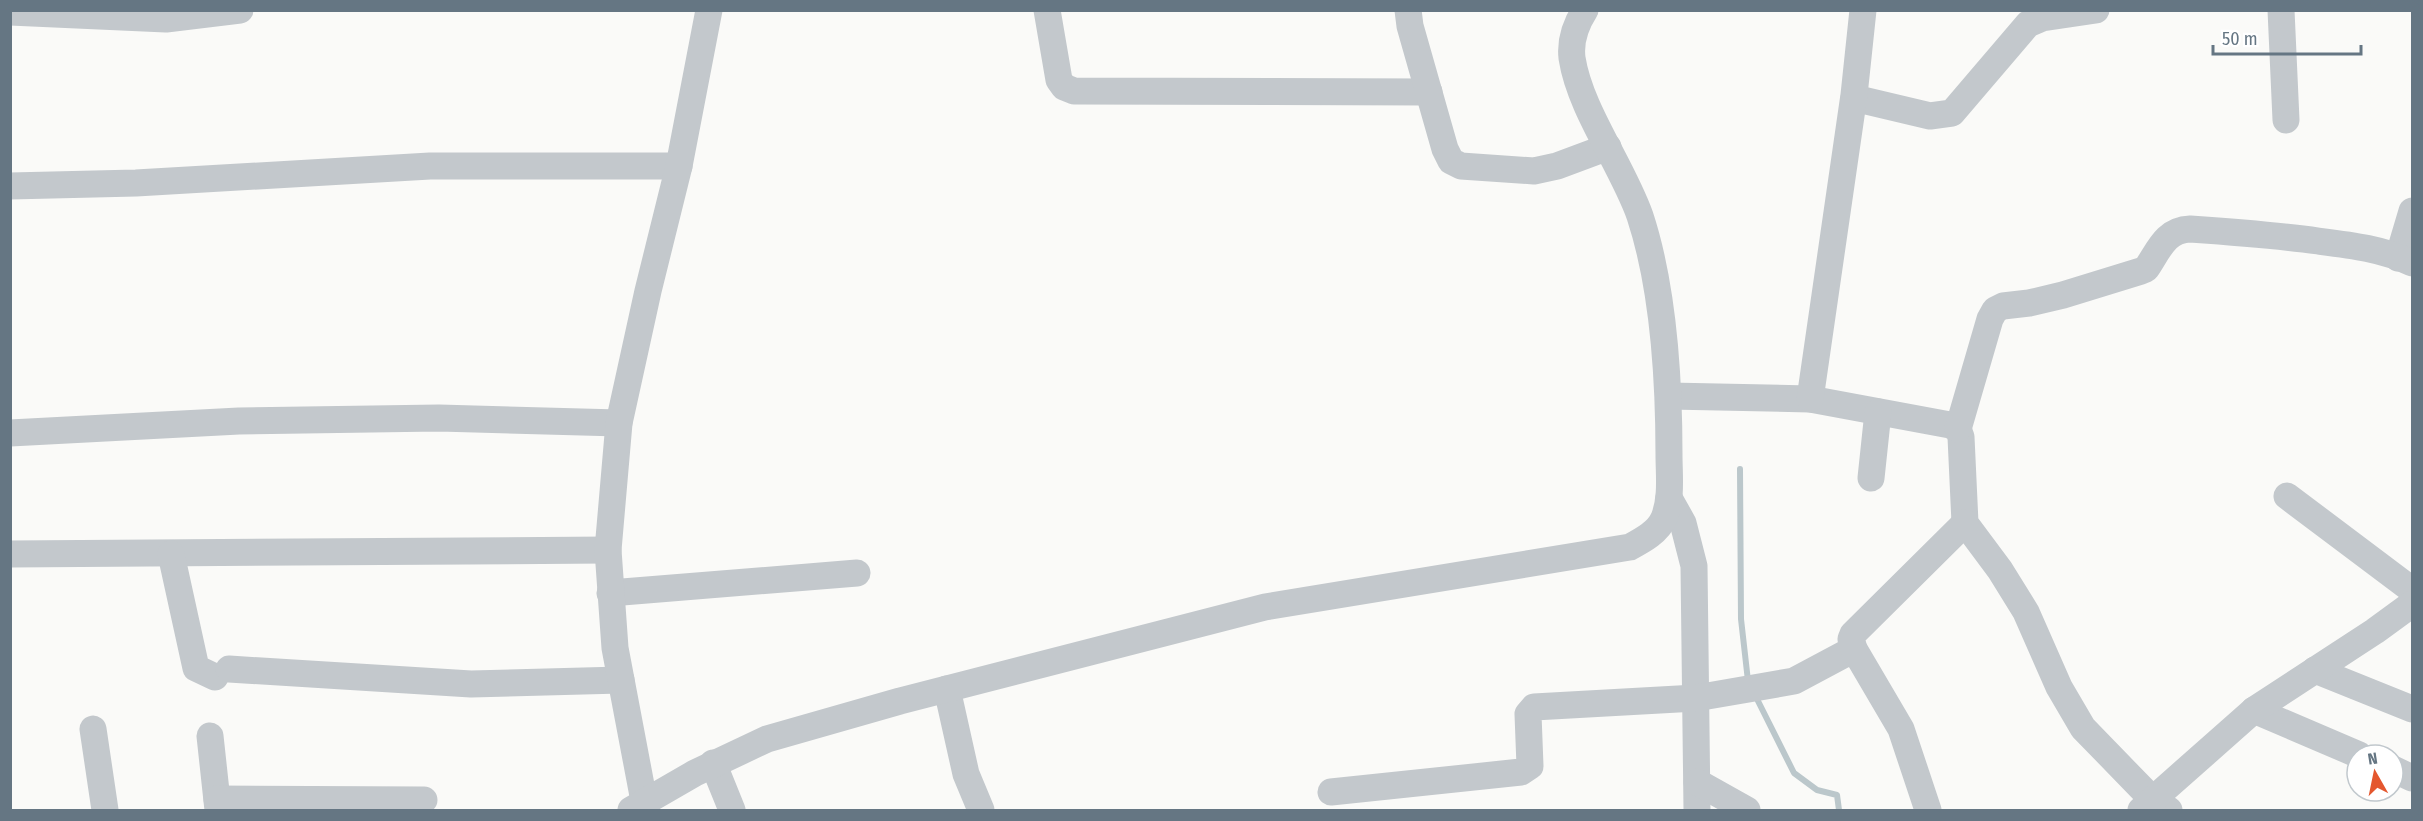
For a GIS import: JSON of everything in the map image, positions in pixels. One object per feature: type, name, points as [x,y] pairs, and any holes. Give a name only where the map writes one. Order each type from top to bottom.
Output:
[{"type":"street","points":[[10,12],[166,19],[240,10]]},
{"type":"street","points":[[708,10],[680,166],[648,291],[619,423],[608,550],[610,592],[638,806],[713,763],[767,739],[947,689],[1265,607],[1630,547],[1649,536],[1664,520],[1670,498],[1669,396],[1656,282],[1639,215],[1581,87],[1572,57],[1574,30],[1579,11]]},
{"type":"street","points":[[1047,10],[1059,80],[1064,87],[1074,91],[1429,92]]},
{"type":"street","points":[[1408,10],[1410,26],[1447,157],[1461,166],[1534,171],[1557,166],[1608,147]]},
{"type":"street","points":[[1810,399],[1854,98],[1863,10]]},
{"type":"street","points":[[1854,98],[1930,116],[1952,113],[2028,24],[2042,18],[2096,10]]},
{"type":"street","points":[[2281,10],[2286,120]]},
{"type":"street","points":[[10,186],[136,183],[430,166],[680,166]]},
{"type":"street","points":[[2412,211],[2405,261],[2348,244],[2277,236],[2177,230],[2169,235],[2146,269],[2063,295],[2030,303],[2003,306],[1995,310],[1990,319],[1958,429],[1961,437],[1965,523],[2000,570],[2026,612],[2059,687],[2083,728],[2154,807],[2253,710],[2412,604]]},
{"type":"street","points":[[1669,396],[1810,399],[1950,425],[1958,429]]},
{"type":"street","points":[[1871,478],[1878,412]]},
{"type":"street","points":[[10,433],[239,421],[439,418],[619,423]]},
{"type":"street","points":[[2287,496],[2412,590]]},
{"type":"street","points":[[1670,498],[1683,523],[1694,566],[1697,810]]},
{"type":"street","points":[[1928,810],[1901,729],[1854,649],[1851,639],[1853,634],[1965,523]]},
{"type":"street","points":[[10,554],[608,550]]},
{"type":"street","points":[[171,554],[196,668],[222,673],[471,684],[621,680]]},
{"type":"street","points":[[610,592],[857,573]]},
{"type":"street","points":[[1331,792],[1521,772],[1530,764],[1528,714],[1530,710],[1540,705],[1696,698],[1794,681],[1854,649]]},
{"type":"street","points":[[2315,670],[2412,709]]},
{"type":"street","points":[[947,689],[966,774],[981,810]]},
{"type":"street","points":[[2253,710],[2345,749]]},
{"type":"street","points":[[93,729],[105,810]]},
{"type":"street","points":[[210,736],[217,805],[424,800]]},
{"type":"street","points":[[713,763],[732,810]]},
{"type":"street","points":[[1696,782],[1747,810]]},
{"type":"waterway","points":[[1740,469],[1741,619],[1748,681]]},
{"type":"waterway","points":[[1755,695],[1794,773],[1817,790],[1837,795],[1839,810]]}]
